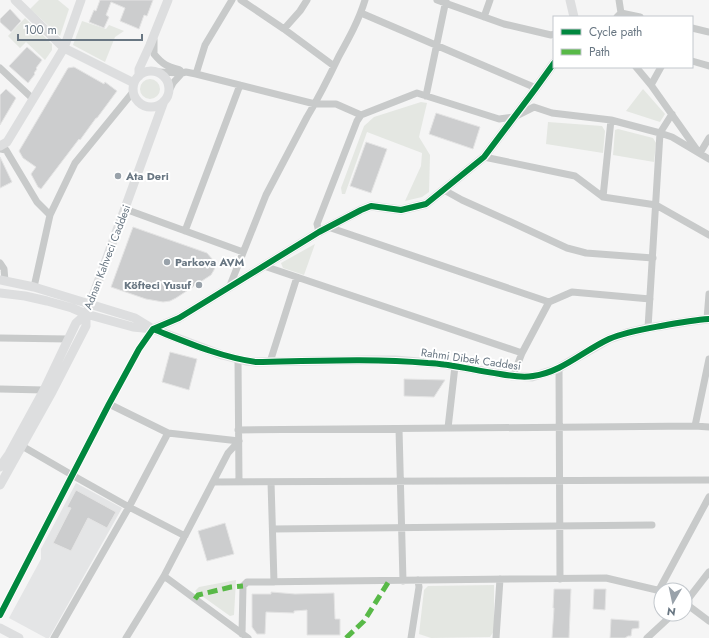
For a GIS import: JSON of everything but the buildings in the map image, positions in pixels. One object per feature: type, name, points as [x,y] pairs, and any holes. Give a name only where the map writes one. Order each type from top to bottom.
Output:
[{"type":"street","points":[[15,0],[64,48],[135,83]]},
{"type":"street","points":[[0,148],[7,142],[64,48],[81,0]]},
{"type":"street","points":[[150,45],[150,58],[155,72],[162,75],[168,85],[167,96],[164,101],[154,106],[143,105],[138,102],[135,97],[135,83],[139,69],[168,0]]},
{"type":"street","points":[[196,74],[205,45],[232,0]]},
{"type":"street","points":[[242,0],[334,66]]},
{"type":"street","points":[[284,29],[300,11],[307,0]]},
{"type":"street","points":[[228,288],[266,194],[315,104],[361,13],[365,0]]},
{"type":"street","points":[[437,0],[504,24],[553,34]]},
{"type":"street","points":[[484,17],[490,0]]},
{"type":"street","points":[[570,0],[574,16]]},
{"type":"street","points":[[619,0],[619,15],[630,16]]},
{"type":"street","points":[[426,96],[446,2]]},
{"type":"street","points":[[361,13],[536,88]]},
{"type":"street","points":[[693,28],[709,32]]},
{"type":"street","points":[[155,34],[154,54],[161,63],[184,72]]},
{"type":"street","points":[[693,61],[709,66]]},
{"type":"street","points":[[0,615],[109,404],[139,349],[152,329],[179,318],[319,232],[371,206],[401,210],[426,204],[484,157],[553,64]]},
{"type":"street","points":[[0,68],[33,99]]},
{"type":"street","points":[[637,68],[651,85],[700,153]]},
{"type":"street","points":[[651,85],[660,68]]},
{"type":"street","points":[[168,91],[173,82],[184,72]]},
{"type":"street","points":[[34,287],[50,215],[75,163],[143,73],[184,72],[196,74],[315,104],[336,104],[361,115]]},
{"type":"street","points":[[185,231],[240,85]]},
{"type":"street","points":[[319,232],[317,224],[357,121],[361,115],[417,93],[499,119],[514,117],[534,107],[552,113],[611,120],[672,137],[709,159]]},
{"type":"street","name":"Adnan Kahveci Caddesi","points":[[0,467],[9,454],[44,390],[76,323],[86,314],[164,101]]},
{"type":"street","points":[[148,106],[155,125]]},
{"type":"street","points":[[648,328],[660,133],[672,114]]},
{"type":"street","points":[[603,197],[611,120]]},
{"type":"street","points":[[700,153],[709,138]]},
{"type":"street","points":[[0,148],[6,150],[37,202],[50,215]]},
{"type":"street","points":[[484,157],[574,176],[603,197],[656,205],[709,235]]},
{"type":"street","points":[[444,190],[462,200],[566,248],[586,253],[653,258]]},
{"type":"street","points":[[125,209],[243,252]]},
{"type":"street","points":[[328,227],[549,302]]},
{"type":"street","points":[[0,263],[4,269],[3,280]]},
{"type":"street","points":[[264,266],[522,353]]},
{"type":"street","points":[[270,362],[297,277]]},
{"type":"street","name":"Rahmi Dibek Caddesi","points":[[3,280],[34,287],[135,318],[152,329],[222,355],[256,362],[367,360],[428,362],[513,376],[532,377],[559,368],[609,339],[627,333],[691,320],[708,319]]},
{"type":"street","points":[[513,376],[522,353],[549,302],[572,292],[650,299]]},
{"type":"street","name":"Rahmi Dibek Caddesi","points":[[0,293],[25,296],[47,301],[133,327],[152,329]]},
{"type":"street","points":[[708,319],[709,294]]},
{"type":"street","points":[[0,485],[52,392],[86,326],[86,314]]},
{"type":"street","points":[[0,338],[68,339]]},
{"type":"street","points":[[238,359],[239,482]]},
{"type":"street","points":[[696,426],[709,359]]},
{"type":"street","points":[[448,428],[455,366]]},
{"type":"street","points":[[559,368],[560,579]]},
{"type":"street","points":[[0,389],[44,390]]},
{"type":"street","points":[[109,404],[168,433],[239,441]]},
{"type":"street","points":[[238,430],[709,427]]},
{"type":"street","points":[[399,429],[403,580]]},
{"type":"street","points":[[54,638],[129,507],[168,433]]},
{"type":"street","points":[[129,637],[164,576],[228,453],[239,441]]},
{"type":"street","points":[[22,446],[129,507],[185,536]]},
{"type":"street","points":[[213,482],[709,480]]},
{"type":"street","points":[[271,482],[274,582]]},
{"type":"street","points":[[665,582],[709,497]]},
{"type":"street","points":[[273,529],[652,524]]},
{"type":"street","points":[[693,593],[709,572]]},
{"type":"street","points":[[164,576],[245,636]]},
{"type":"street","points":[[245,636],[243,586],[247,582],[606,578],[653,589]]},
{"type":"street","points":[[496,638],[500,579]]},
{"type":"street","points":[[411,638],[419,587],[418,580]]},
{"type":"street","points":[[693,609],[709,621]]},
{"type":"street","points":[[647,638],[664,622]]},
{"type":"street","points":[[0,628],[19,638]]},
{"type":"shaded area","points":[[39,0],[58,0],[69,9],[60,36],[30,9]]},
{"type":"shaded area","points":[[25,18],[52,44],[52,50],[45,60],[26,42],[20,48],[8,36]]},
{"type":"shaded area","points":[[82,21],[106,29],[109,25],[124,31],[115,37],[105,62],[73,45]]},
{"type":"shaded area","points":[[146,79],[154,79],[160,85],[160,93],[154,99],[146,99],[140,93],[140,85]]},
{"type":"shaded area","points":[[643,89],[665,114],[660,122],[626,111]]},
{"type":"shaded area","points":[[421,102],[427,103],[419,137],[430,155],[429,192],[422,197],[405,201],[421,166],[422,153],[367,132],[345,194],[342,194],[341,188],[364,126],[374,117]]},
{"type":"shaded area","points":[[548,122],[602,126],[605,131],[603,153],[546,144]]},
{"type":"shaded area","points":[[618,129],[653,138],[656,143],[654,162],[613,155],[615,130]]},
{"type":"shaded area","points":[[315,244],[304,275],[283,268],[281,263]]},
{"type":"shaded area","points":[[76,483],[122,508],[49,638],[46,638],[9,618],[41,559],[41,549]]},
{"type":"shaded area","points":[[236,580],[234,615],[230,616],[195,591],[199,587]]},
{"type":"shaded area","points":[[494,585],[494,631],[490,637],[431,638],[419,634],[424,590],[428,586]]},
{"type":"marked path","points":[[346,638],[364,621],[389,581]]},
{"type":"marked path","points":[[195,599],[198,595],[231,587],[243,586]]},
{"type":"cycle path","points":[[0,615],[109,404],[139,349],[153,329],[179,318],[319,232],[361,210],[371,206],[401,210],[426,204],[484,157],[553,64]]},
{"type":"cycle path","points":[[153,329],[216,353],[256,362],[342,360],[407,361],[446,365],[525,377],[544,374],[563,366],[599,344],[621,334],[709,319]]},
{"type":"place","name":"Ata Deri","points":[[118,176]]},
{"type":"place","name":"Parkova AVM","points":[[167,262]]},
{"type":"place","name":"Köfteci Yusuf","points":[[199,285]]}]
